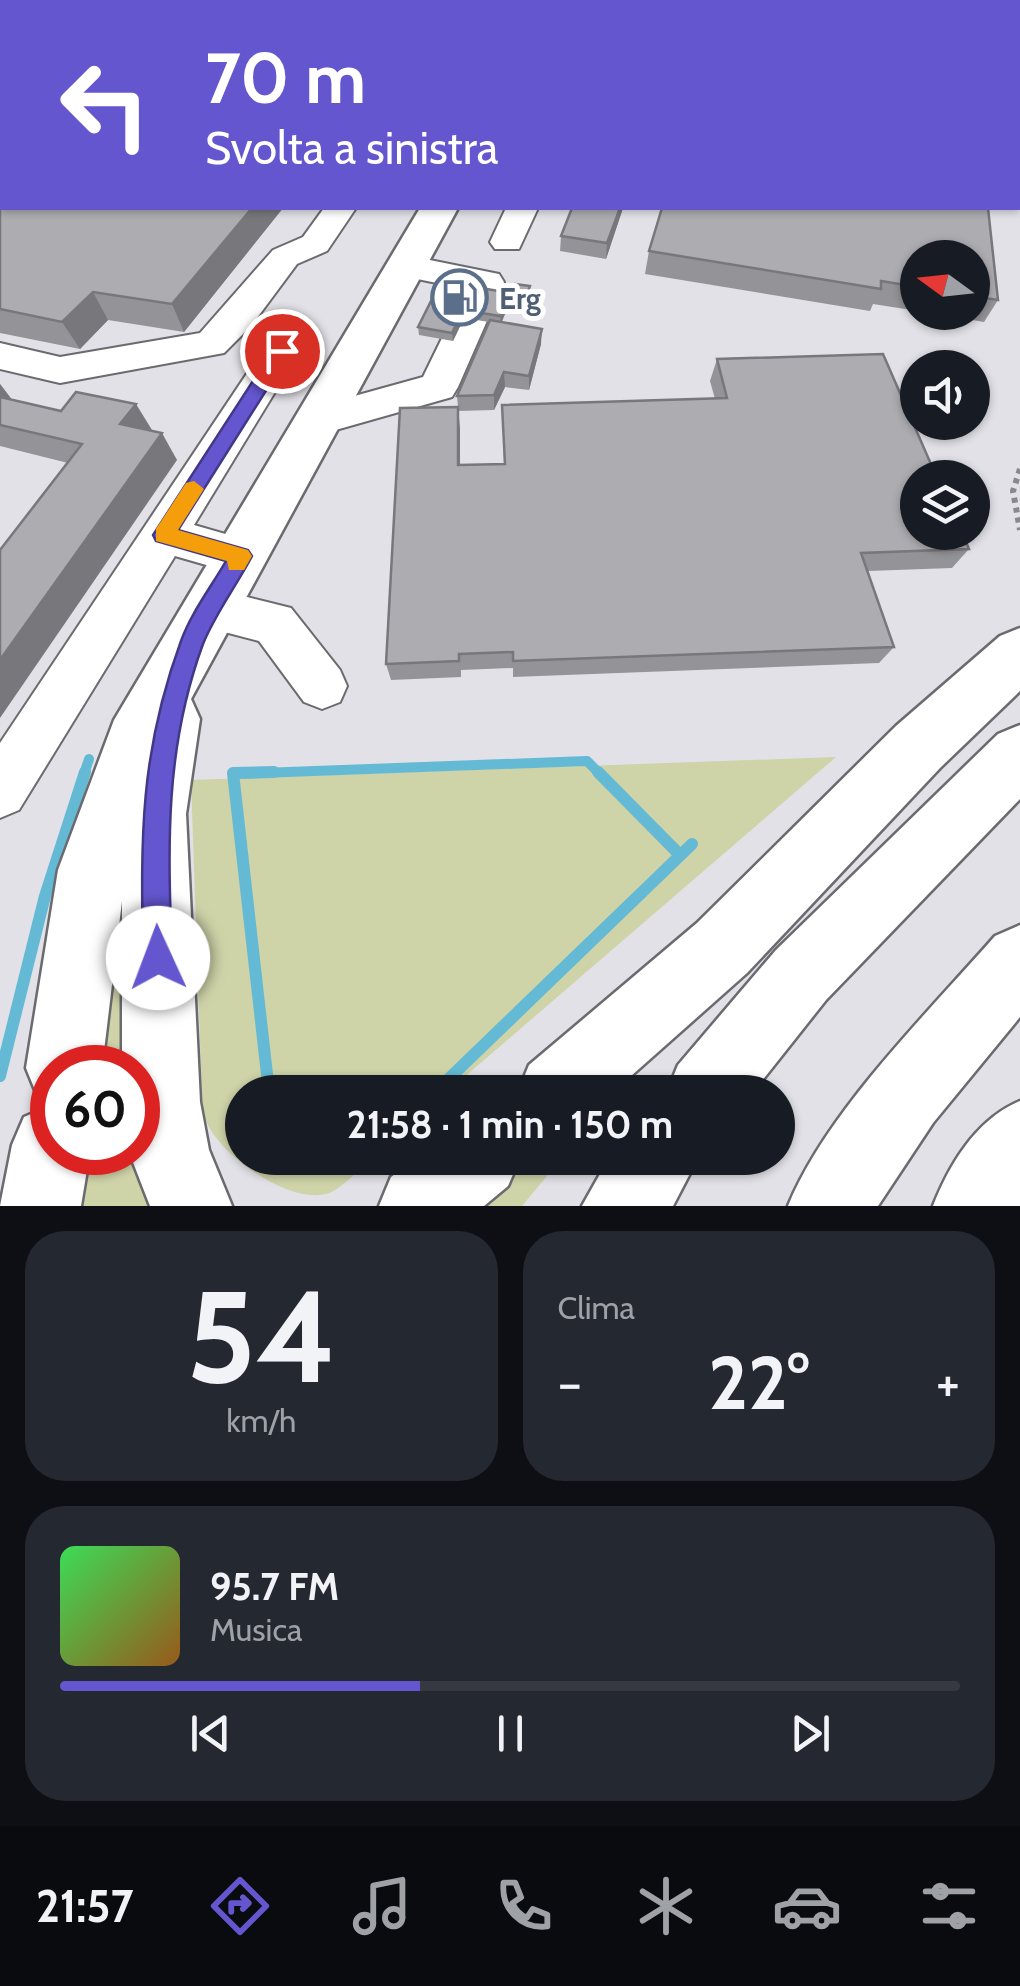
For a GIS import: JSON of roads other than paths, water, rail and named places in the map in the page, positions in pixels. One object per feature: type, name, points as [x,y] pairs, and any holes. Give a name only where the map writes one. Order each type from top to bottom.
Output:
[{"type":"main road","points":[[67,1045],[87,895],[99,843],[136,741],[437,210]]},
{"type":"main road","points":[[191,1206],[169,1152],[161,1102],[154,814],[162,746],[202,624]]},
{"type":"main road","points":[[576,1075],[722,948],[918,746],[1020,654]]},
{"type":"main road","points":[[719,1075],[801,975],[1020,755]]},
{"type":"main road","points":[[829,1206],[906,1096],[1020,961]]},
{"type":"main road","points":[[974,1206],[1020,1141]]},
{"type":"main road","points":[[40,1206],[46,1175]]},
{"type":"main road","points":[[420,1206],[459,1175]]},
{"type":"main road","points":[[623,1206],[646,1175]]},
{"type":"main road","points":[[1015,1206],[1020,1198]]},
{"type":"lane","points":[[0,356],[60,370],[211,344],[285,257],[315,244],[339,210]]},
{"type":"lane","points":[[507,242],[521,210]]},
{"type":"lane","points":[[318,420],[438,388],[487,282],[405,266]]},
{"type":"lane","points":[[0,792],[282,351]]},
{"type":"lane","points":[[164,535],[241,556]]},
{"type":"lane","points":[[202,624],[274,623],[322,686]]},
{"type":"waterway","points":[[84,774],[89,759]]},
{"type":"waterway","points":[[233,774],[587,761],[598,772]]},
{"type":"waterway","points":[[0,1076],[45,896],[85,772]]},
{"type":"waterway","points":[[233,774],[274,772]]},
{"type":"waterway","points":[[598,772],[680,855]]},
{"type":"waterway","points":[[233,774],[267,1075]]},
{"type":"waterway","points":[[453,1075],[692,844]]},
{"type":"place","name":"Erg","points":[[460,298]]}]
